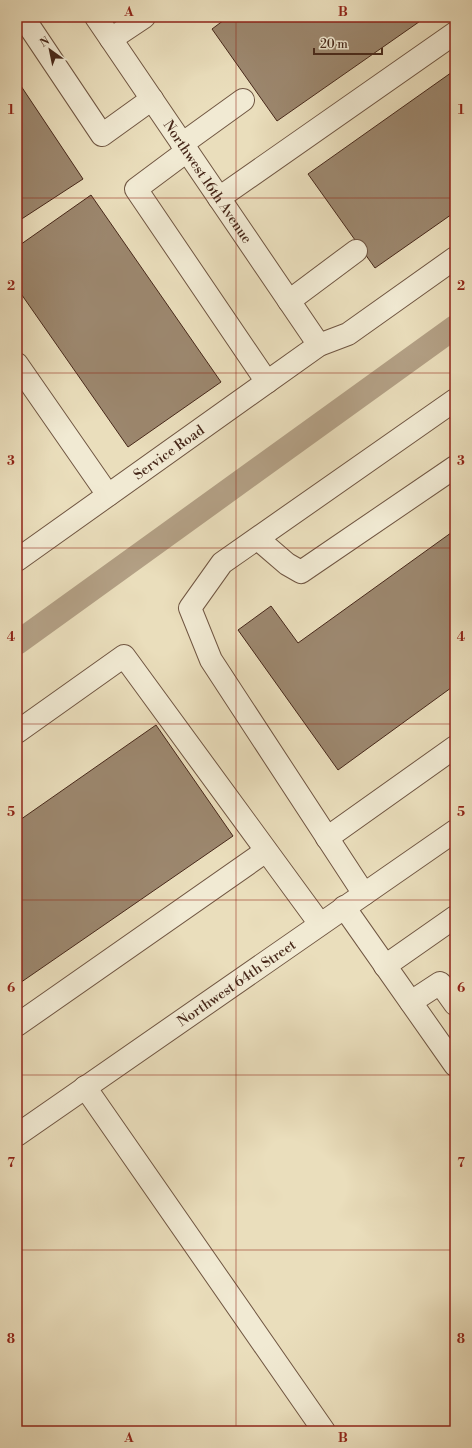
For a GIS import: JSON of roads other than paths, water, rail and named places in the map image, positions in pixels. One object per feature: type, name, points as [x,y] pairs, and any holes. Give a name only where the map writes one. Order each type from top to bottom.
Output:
[{"type":"street","points":[[23,17],[102,135],[152,100]]},
{"type":"street","name":"Northwest 16th Avenue","points":[[96,17],[320,346]]},
{"type":"street","points":[[111,39],[144,17]]},
{"type":"street","points":[[219,198],[455,34]]},
{"type":"street","points":[[243,100],[136,189],[267,382]]},
{"type":"street","points":[[289,301],[356,251]]},
{"type":"street","name":"Service Road","points":[[17,560],[267,382],[320,346],[348,334],[455,258]]},
{"type":"street","points":[[17,364],[108,495]]},
{"type":"street","points":[[364,894],[211,660],[190,608],[222,563],[455,400]]},
{"type":"street","points":[[258,539],[287,564],[300,572],[455,467]]},
{"type":"street","points":[[17,732],[124,656],[320,924]]},
{"type":"street","points":[[327,838],[455,747]]},
{"type":"street","name":"Northwest 64th Street","points":[[17,1135],[455,830]]},
{"type":"street","points":[[17,1025],[266,851]]},
{"type":"street","points":[[344,908],[455,1065]]},
{"type":"street","points":[[385,966],[455,917]]},
{"type":"street","points":[[411,1002],[440,983],[455,1004]]},
{"type":"street","points":[[85,1087],[324,1431]]},
{"type":"waterway","points":[[17,643],[455,327]]}]
